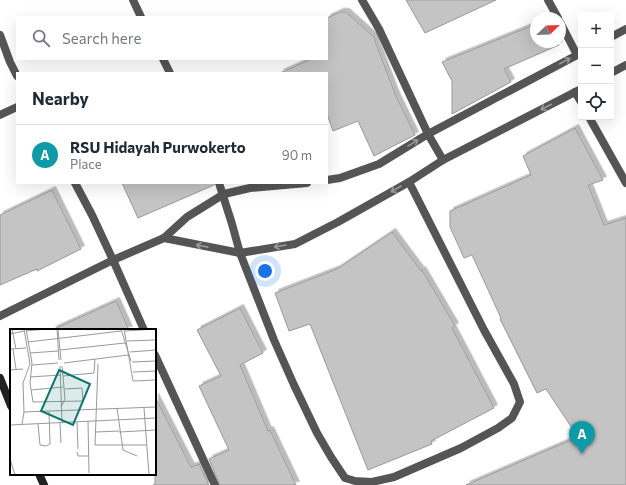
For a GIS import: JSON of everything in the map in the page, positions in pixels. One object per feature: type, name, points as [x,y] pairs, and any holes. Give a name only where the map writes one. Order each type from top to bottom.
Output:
[{"type":"main road","points":[[0,378],[10,403]]},
{"type":"main road","points":[[39,475],[44,485]]},
{"type":"street","points":[[133,0],[141,16]]},
{"type":"street","points":[[362,0],[379,29],[428,134],[443,160]]},
{"type":"street","points":[[548,0],[555,12]]},
{"type":"street","points":[[614,35],[626,29]]},
{"type":"street","points":[[566,32],[578,52]]},
{"type":"street","points":[[0,35],[16,74]]},
{"type":"street","points":[[328,180],[340,178],[379,164],[428,134],[578,55]]},
{"type":"street","points":[[164,60],[170,72]]},
{"type":"street","points":[[614,71],[626,65]]},
{"type":"street","points":[[164,238],[240,253],[295,244],[338,222],[409,182],[443,160],[578,90]]},
{"type":"street","points":[[0,115],[16,107]]},
{"type":"street","points":[[591,120],[626,183]]},
{"type":"street","points":[[220,184],[240,253],[274,340],[317,433],[331,458],[345,478],[355,481],[372,482],[394,477],[461,448],[498,428],[512,418],[520,402],[514,384],[484,330],[409,182]]},
{"type":"street","points":[[76,184],[114,260],[144,329]]},
{"type":"street","points":[[0,316],[114,260],[164,238],[186,217],[224,194],[250,188],[296,184]]},
{"type":"street","points":[[156,358],[215,485]]},
{"type":"building","points":[[406,0],[496,0],[425,33]]},
{"type":"building","points":[[340,12],[346,12],[375,38],[396,96],[415,135],[374,156],[358,121],[333,131],[328,117],[328,72],[282,72],[309,60],[328,60],[328,18]]},
{"type":"building","points":[[530,26],[530,48],[552,48],[504,69],[511,82],[452,114],[452,81],[442,62]]},
{"type":"building","points":[[575,128],[603,180],[588,185],[604,225],[626,218],[626,485],[466,485],[578,437],[546,389],[537,393],[500,319],[501,318],[472,255],[464,258],[450,227],[450,211],[531,175],[523,156]]},
{"type":"building","points":[[122,184],[214,184],[214,185],[138,218]]},
{"type":"building","points":[[52,190],[81,249],[37,271],[37,269],[0,285],[0,215]]},
{"type":"building","points":[[392,232],[421,271],[422,270],[455,326],[452,328],[494,408],[431,441],[432,444],[368,470],[310,324],[289,331],[275,293],[337,269]]},
{"type":"building","points":[[116,301],[129,329],[54,329]]},
{"type":"building","points":[[240,308],[263,353],[240,365],[268,431],[270,430],[296,485],[220,485],[209,459],[229,450],[199,386],[221,376],[197,330]]},
{"type":"building","points":[[156,399],[191,467],[199,464],[209,485],[153,485],[155,484]]},
{"type":"place","name":"RSU Hidayah Purwokerto","points":[[582,454]]}]
